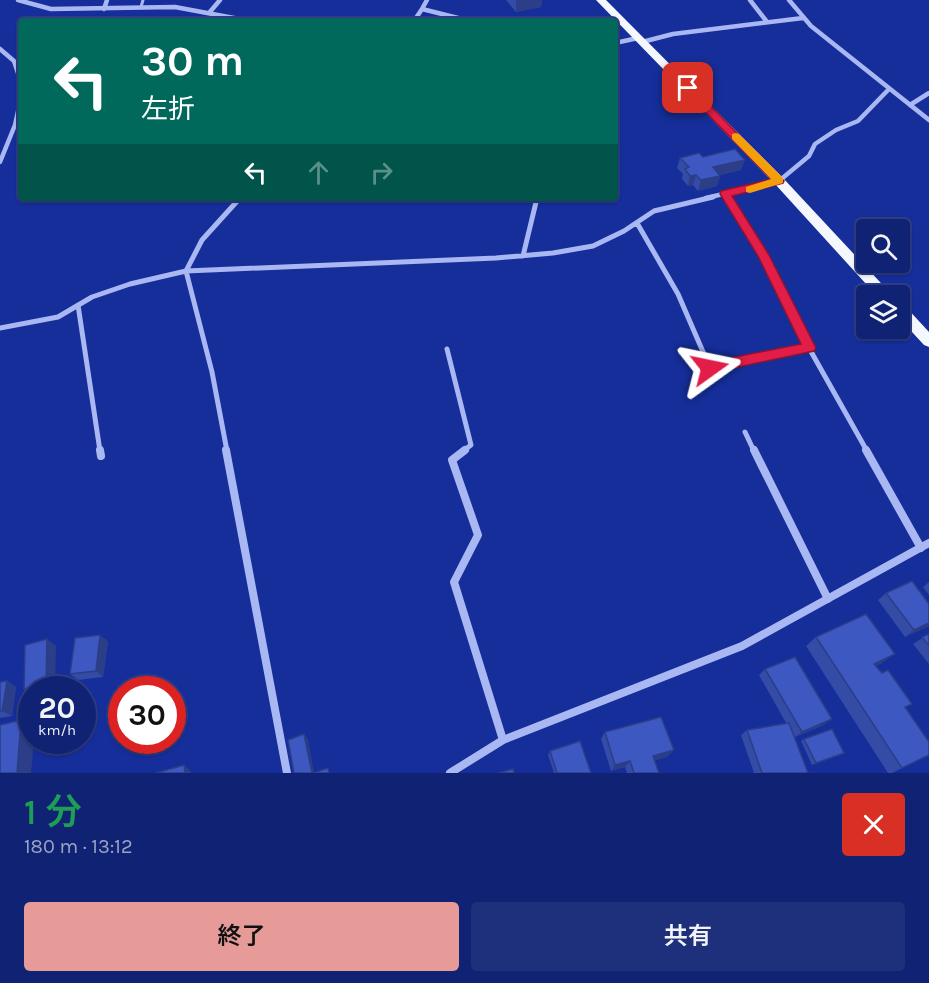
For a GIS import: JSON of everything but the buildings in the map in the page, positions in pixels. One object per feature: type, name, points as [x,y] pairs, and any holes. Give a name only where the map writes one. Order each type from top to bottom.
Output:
[{"type":"main road","points":[[601,0],[779,181],[876,285]]},
{"type":"main road","points":[[910,321],[929,341]]},
{"type":"street","points":[[18,0],[51,9],[176,7],[235,18]]},
{"type":"street","points":[[104,9],[107,0]]},
{"type":"street","points":[[209,13],[220,0]]},
{"type":"street","points":[[416,18],[427,0]]},
{"type":"street","points":[[750,0],[767,22]]},
{"type":"street","points":[[789,0],[803,18],[929,120]]},
{"type":"street","points":[[422,9],[458,18]]},
{"type":"street","points":[[618,43],[803,18]]},
{"type":"street","points":[[0,49],[14,61],[18,73]]},
{"type":"street","points":[[0,328],[58,317],[92,297],[130,284],[186,271],[523,256],[593,246],[654,211],[779,181],[809,156],[815,144],[836,130],[858,121],[889,89]]},
{"type":"street","points":[[910,105],[929,93]]},
{"type":"street","points":[[0,162],[2,151],[15,125],[18,112]]},
{"type":"street","points":[[725,194],[763,255],[809,348],[921,548]]},
{"type":"street","points":[[237,201],[210,227],[192,255],[186,271],[212,372],[288,773]]},
{"type":"street","points":[[523,256],[536,201]]},
{"type":"street","points":[[637,222],[678,294],[710,368],[809,348]]},
{"type":"street","points":[[78,305],[101,456]]},
{"type":"street","points":[[447,349],[471,445],[453,460],[478,536],[454,582],[503,740]]},
{"type":"street","points":[[745,432],[828,599]]},
{"type":"street","points":[[450,773],[503,740],[742,646],[929,543]]},
{"type":"lane","points":[[141,7],[143,0]]},
{"type":"slow traffic","points":[[736,137],[779,181],[750,189]]},
{"type":"route","points":[[688,88],[779,181],[725,194],[763,255],[809,348],[710,368]]}]
